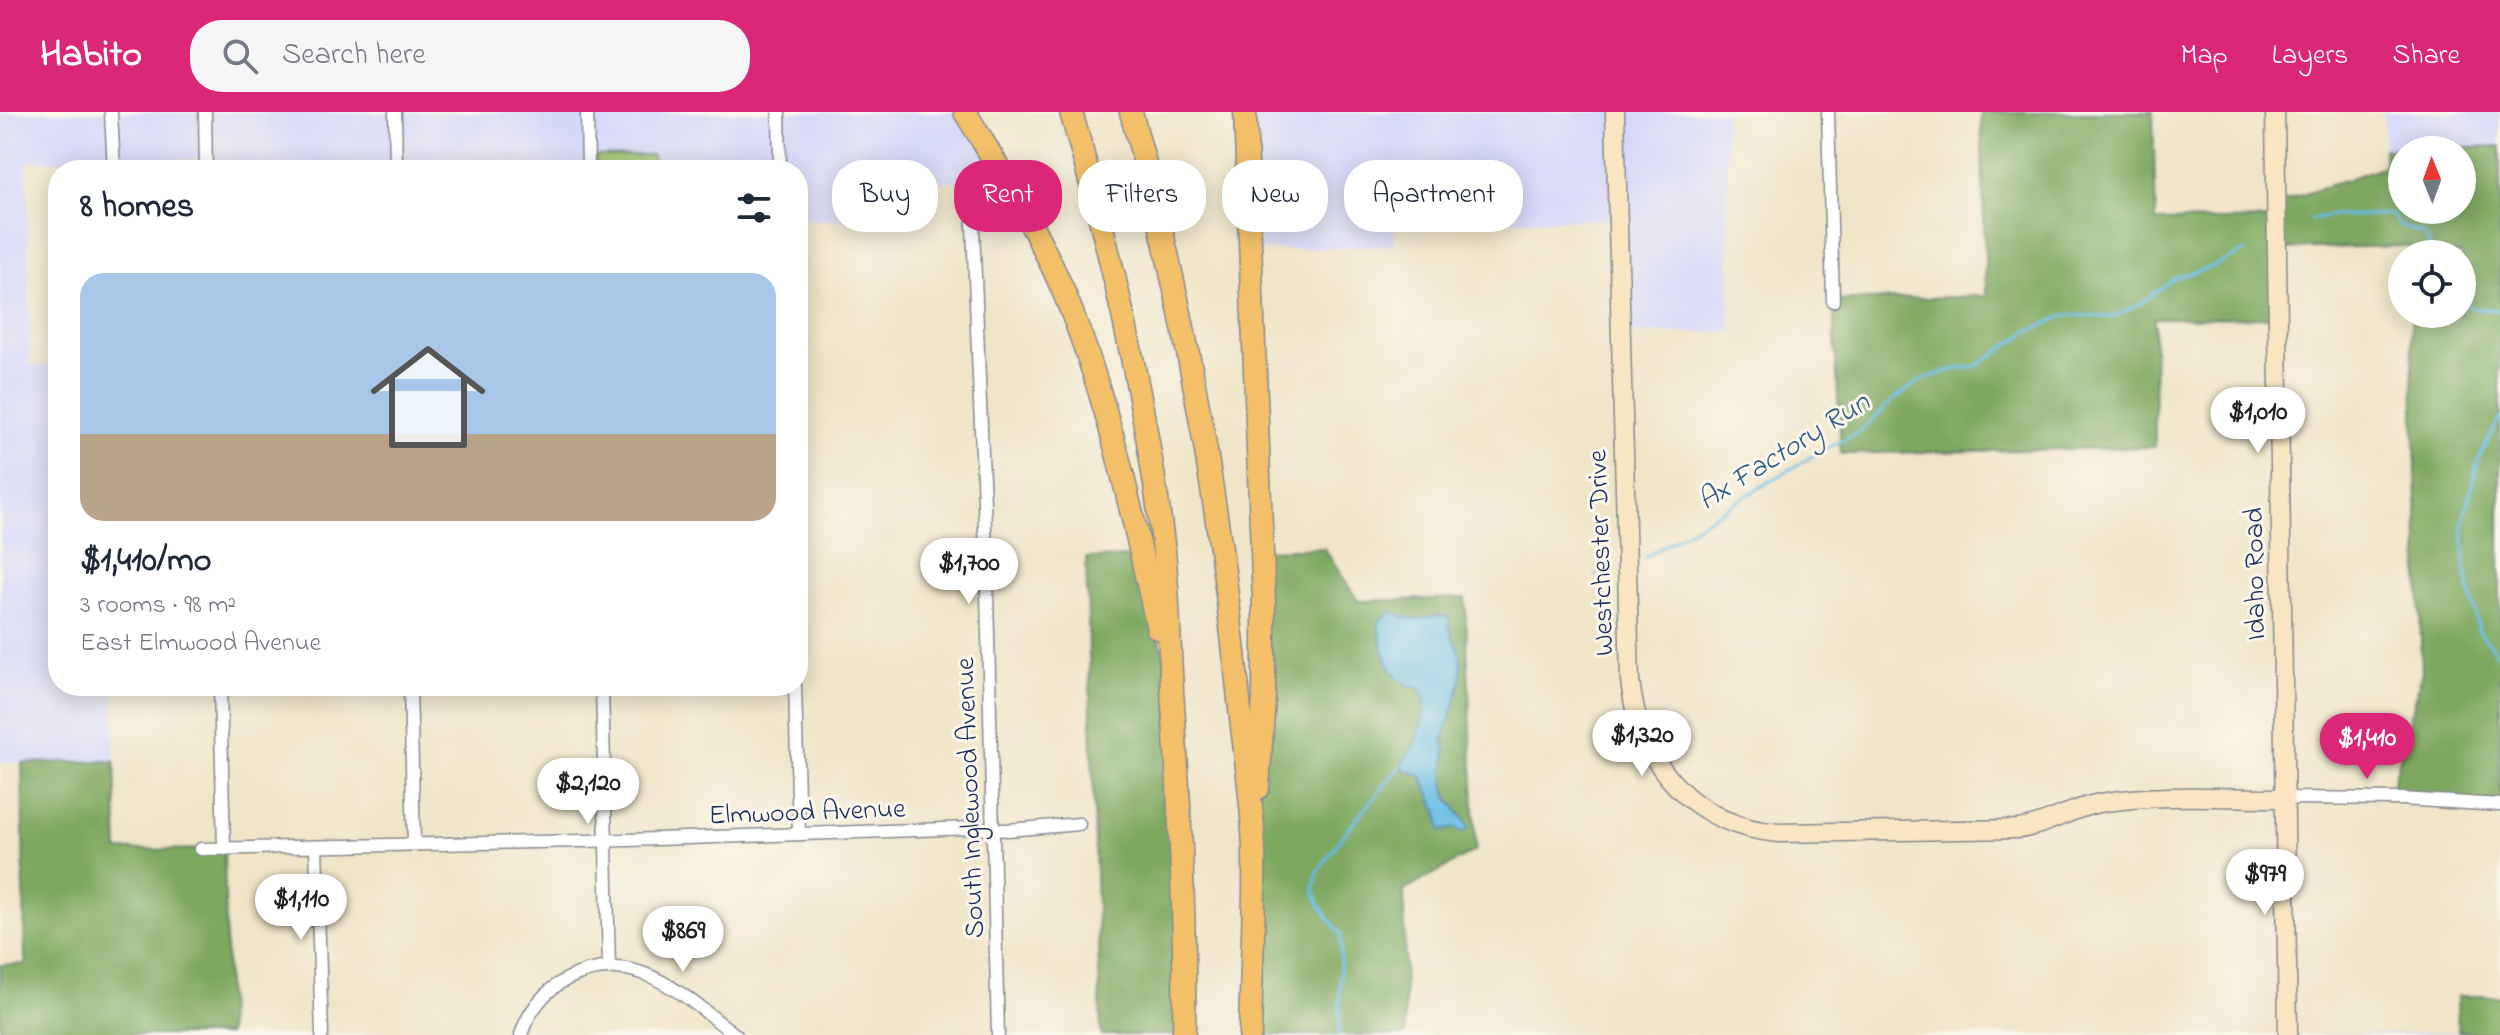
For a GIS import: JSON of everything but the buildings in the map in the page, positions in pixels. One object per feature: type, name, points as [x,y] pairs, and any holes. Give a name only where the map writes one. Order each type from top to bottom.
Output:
[{"type":"highway","points":[[965,112],[1031,223],[1069,304],[1084,345],[1117,454],[1172,689]]},
{"type":"highway","points":[[1071,112],[1121,307],[1145,427],[1164,553],[1184,897],[1184,1035]]},
{"type":"highway","points":[[1131,112],[1166,244],[1191,357],[1210,466],[1227,581],[1254,853]]},
{"type":"highway","points":[[1245,112],[1264,619],[1264,698],[1254,853],[1250,1035]]},
{"type":"street","points":[[111,112],[113,160]]},
{"type":"street","points":[[205,112],[206,160]]},
{"type":"street","points":[[395,112],[396,160]]},
{"type":"street","points":[[587,112],[588,160]]},
{"type":"street","points":[[779,112],[780,160]]},
{"type":"street","name":"Westchester Drive","points":[[1615,112],[1631,686],[1633,705],[1646,745],[1678,789],[1718,817],[1755,830],[1779,833],[2018,829],[2034,826],[2078,808],[2118,801],[2284,798]]},
{"type":"street","points":[[1828,112],[1833,301]]},
{"type":"street","name":"Idaho Road","points":[[2275,112],[2288,1035]]},
{"type":"street","name":"South Inglewood Avenue","points":[[975,232],[998,1035]]},
{"type":"street","points":[[220,696],[224,849]]},
{"type":"street","points":[[410,696],[414,844]]},
{"type":"street","points":[[602,696],[609,966]]},
{"type":"street","points":[[795,696],[799,834]]},
{"type":"street","points":[[2284,798],[2401,799],[2500,805]]},
{"type":"street","name":"Elmwood Avenue","points":[[201,849],[993,829],[1079,824]]},
{"type":"street","points":[[316,847],[322,1035]]},
{"type":"street","points":[[521,1035],[538,1003],[553,988],[578,973],[609,966],[631,968],[659,980],[736,1035]]},
{"type":"shaded area","points":[[0,112],[965,112],[994,160],[954,160],[954,181],[938,181],[938,160],[832,160],[832,220],[808,220],[808,160],[27,161],[31,365],[48,365],[48,696],[114,696],[115,761],[0,763]]},
{"type":"shaded area","points":[[1245,112],[1726,112],[1731,332],[1621,334],[1617,219],[1523,221],[1523,160],[1344,160],[1344,232],[1394,232],[1394,245],[1250,251],[1249,232],[1328,232],[1328,160],[1247,160]]},
{"type":"shaded area","points":[[2384,112],[2500,112],[2500,146],[2476,147],[2476,136],[2388,136],[2388,149],[2384,149]]},
{"type":"shaded area","points":[[2500,1032],[2500,1035],[2288,1034]]},
{"type":"green space","points":[[1981,112],[2153,112],[2156,221],[2276,219],[2276,204],[2385,166],[2384,149],[2388,149],[2388,224],[2476,224],[2476,147],[2500,146],[2500,805],[2389,799],[2422,673],[2411,328],[2476,328],[2476,240],[2388,240],[2388,246],[2277,249],[2278,317],[2154,318],[2155,447],[1841,454],[1833,301],[1986,296]]},
{"type":"green space","points":[[653,155],[653,160],[595,160],[595,156]]},
{"type":"green space","points":[[1324,548],[1358,601],[1465,598],[1476,850],[1404,891],[1405,1035],[1250,1035],[1262,550]]},
{"type":"green space","points":[[1141,557],[1172,689],[1184,1035],[1101,1035],[1086,558]]},
{"type":"green space","points":[[115,761],[118,850],[224,849],[228,1035],[0,1035],[0,965],[25,964],[22,763]]},
{"type":"green space","points":[[2457,996],[2500,996],[2500,1032],[2458,1032]]},
{"type":"water","points":[[1392,612],[1413,619],[1449,617],[1462,669],[1459,690],[1443,741],[1444,780],[1449,798],[1469,828],[1462,832],[1456,828],[1441,831],[1438,814],[1422,776],[1404,770],[1404,760],[1417,740],[1425,704],[1421,689],[1404,683],[1396,676],[1384,654],[1378,621]]},
{"type":"waterway","name":"Ax Factory Run","points":[[2311,220],[2329,216],[2391,213],[2400,226],[2425,235],[2427,240]]},
{"type":"waterway","name":"Ax Factory Run","points":[[1645,557],[1809,458],[1861,431],[1893,400],[1921,380],[1951,370],[1977,366],[2027,332],[2066,315],[2114,317],[2142,302],[2174,278],[2212,267],[2245,251]]},
{"type":"waterway","name":"Ax Factory Run","points":[[2476,309],[2500,310]]},
{"type":"waterway","name":"Ax Factory Run","points":[[2500,418],[2478,460],[2463,523],[2465,566],[2479,632],[2500,657]]},
{"type":"waterway","name":"Ax Factory Run","points":[[1596,575],[1611,571]]},
{"type":"waterway","name":"Ax Factory Run","points":[[1339,1035],[1341,935],[1320,906],[1314,889],[1318,871],[1402,764]]}]
